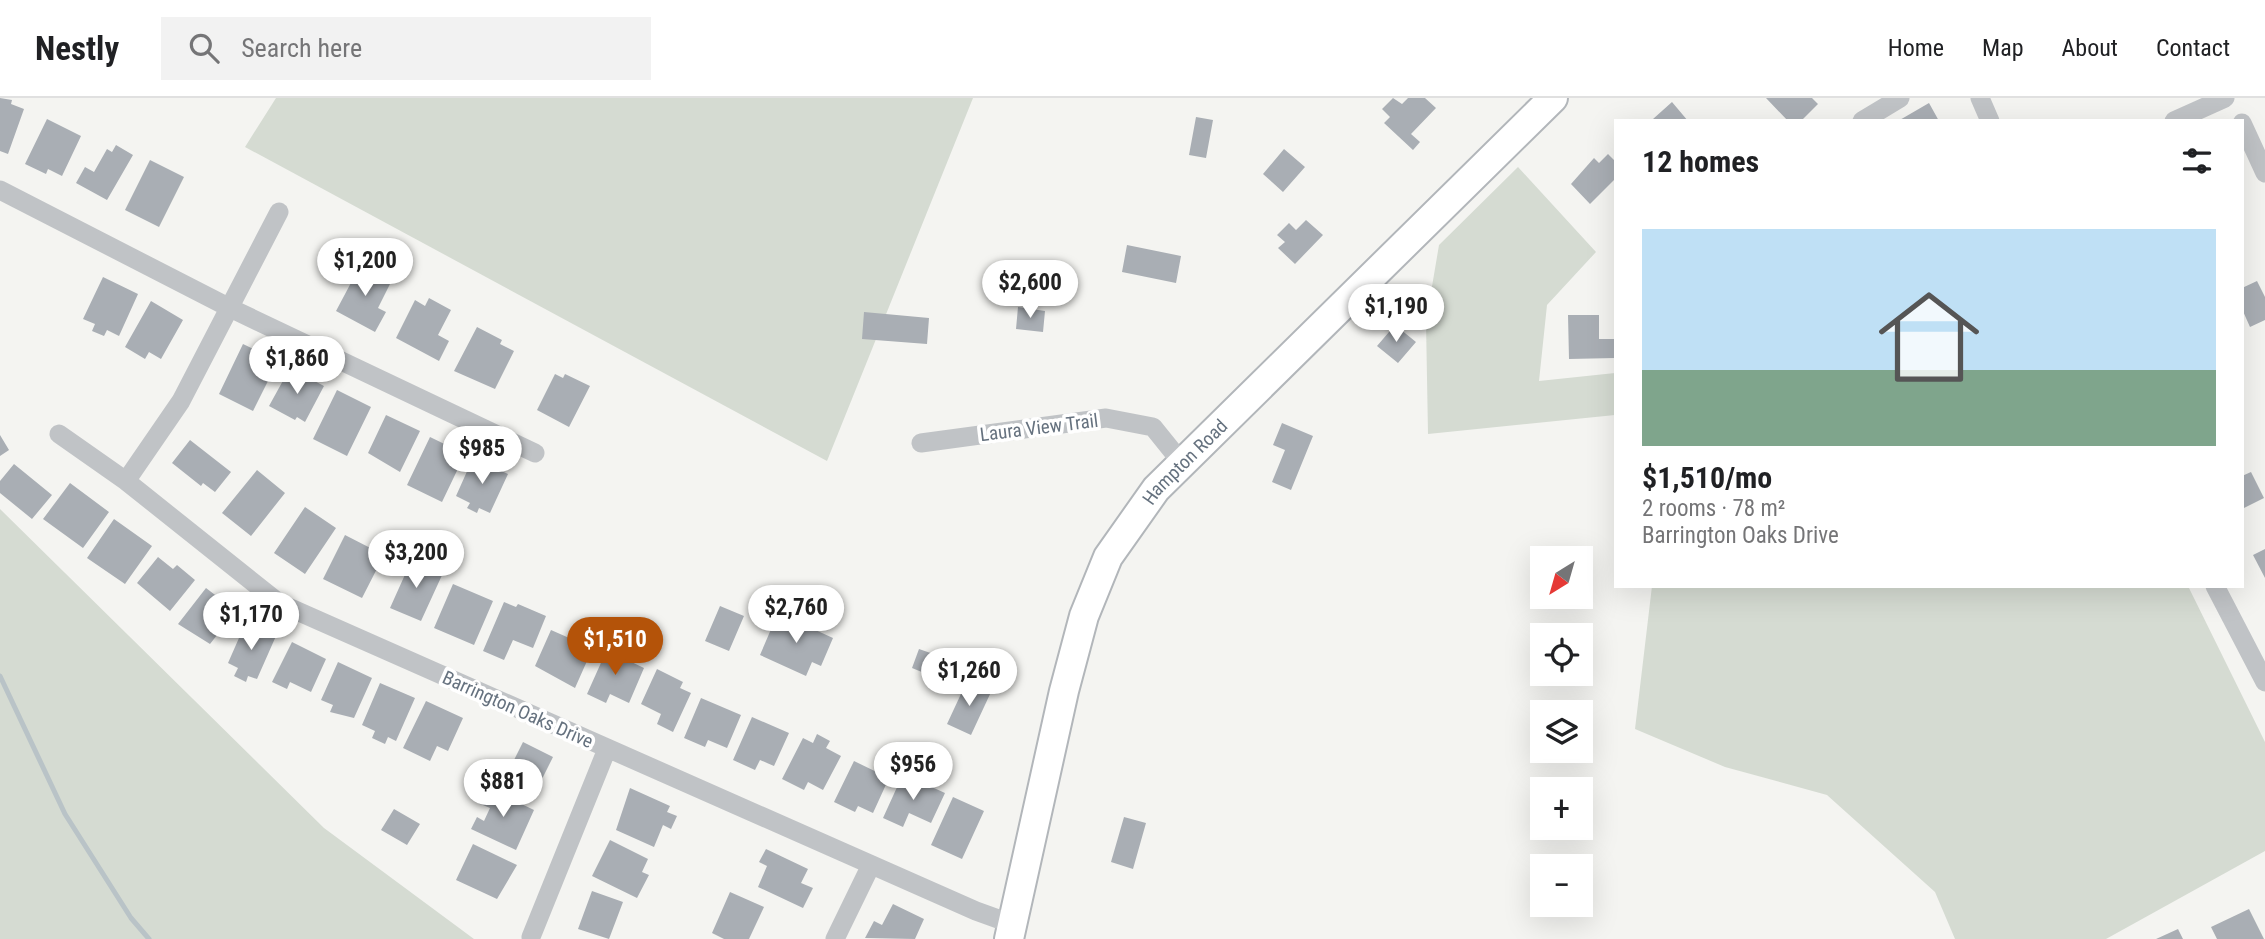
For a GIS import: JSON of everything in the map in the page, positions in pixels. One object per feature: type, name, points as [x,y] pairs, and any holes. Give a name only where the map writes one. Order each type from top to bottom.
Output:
[{"type":"main road","name":"Hampton Road","points":[[1010,931],[1064,691],[1084,616],[1108,557],[1156,489],[1553,98]]},
{"type":"street","points":[[1864,119],[1900,98]]},
{"type":"street","points":[[1980,98],[1989,119]]},
{"type":"street","points":[[2178,119],[2225,98]]},
{"type":"street","points":[[2230,98],[2240,119]]},
{"type":"street","points":[[2244,128],[2265,173]]},
{"type":"street","points":[[0,190],[230,308],[535,453]]},
{"type":"street","points":[[126,481],[181,401],[279,212]]},
{"type":"street","name":"Laura View Trail","points":[[921,443],[1106,418],[1153,427],[1182,463]]},
{"type":"street","name":"Barrington Oaks Drive","points":[[60,434],[126,481],[279,603],[976,911],[1010,931]]},
{"type":"street","points":[[2216,588],[2265,682]]},
{"type":"street","points":[[531,937],[607,749]]},
{"type":"street","points":[[835,939],[871,865]]},
{"type":"shaded area","points":[[276,98],[973,98],[827,461],[245,147]]},
{"type":"shaded area","points":[[1518,167],[1596,252],[1547,305],[1539,381],[1614,373],[1614,415],[1428,434],[1426,322],[1439,245]]},
{"type":"shaded area","points":[[0,509],[324,828],[474,939],[0,939]]},
{"type":"shaded area","points":[[1652,588],[2189,588],[2265,742],[2265,851],[2106,939],[1955,939],[1935,892],[1827,795],[1725,767],[1635,729]]},
{"type":"building","points":[[0,98],[12,100],[11,104],[24,109],[8,154],[0,151]]},
{"type":"building","points":[[1393,98],[1402,104],[1408,98],[1425,98],[1436,108],[1411,134],[1420,142],[1413,150],[1384,123],[1390,117],[1382,109]]},
{"type":"building","points":[[1766,98],[1812,98],[1818,104],[1803,119],[1786,119]]},
{"type":"building","points":[[1672,102],[1686,119],[1653,119]]},
{"type":"building","points":[[1929,103],[1938,119],[1901,119]]},
{"type":"building","points":[[1196,117],[1213,120],[1206,158],[1189,155]]},
{"type":"building","points":[[47,119],[81,136],[62,176],[48,169],[46,174],[25,164]]},
{"type":"building","points":[[116,145],[133,155],[107,200],[76,183],[85,167],[94,172],[107,149],[112,152]]},
{"type":"building","points":[[1284,149],[1305,167],[1283,192],[1263,174]]},
{"type":"building","points":[[1608,154],[1614,160],[1614,180],[1590,204],[1571,184],[1594,158],[1599,163]]},
{"type":"building","points":[[150,160],[184,177],[159,227],[125,210]]},
{"type":"building","points":[[1306,220],[1323,235],[1295,264],[1278,248],[1285,242],[1277,235],[1289,223],[1296,230]]},
{"type":"building","points":[[1127,245],[1181,256],[1176,283],[1122,272]]},
{"type":"building","points":[[361,264],[392,280],[378,308],[386,312],[375,332],[336,311]]},
{"type":"building","points":[[103,277],[138,294],[119,336],[107,330],[104,336],[92,331],[95,324],[83,319]]},
{"type":"building","points":[[2257,281],[2265,297],[2265,320],[2250,327],[2244,314],[2244,287]]},
{"type":"building","points":[[429,298],[451,310],[438,335],[449,341],[439,361],[396,338],[415,300],[425,306]]},
{"type":"building","points":[[151,301],[183,320],[161,359],[149,352],[145,359],[125,347]]},
{"type":"building","points":[[1018,307],[1045,311],[1043,332],[1016,329]]},
{"type":"building","points":[[864,312],[929,318],[927,344],[862,339]]},
{"type":"building","points":[[1568,315],[1599,315],[1599,339],[1614,339],[1614,358],[1569,359]]},
{"type":"building","points":[[1395,325],[1416,342],[1398,363],[1377,346]]},
{"type":"building","points":[[477,327],[502,340],[500,344],[514,351],[495,389],[454,371]]},
{"type":"building","points":[[243,344],[278,361],[253,411],[219,394]]},
{"type":"building","points":[[290,368],[324,386],[305,422],[297,417],[295,420],[269,406]]},
{"type":"building","points":[[555,374],[563,378],[565,374],[590,386],[569,427],[537,410]]},
{"type":"building","points":[[337,390],[371,407],[347,456],[313,439]]},
{"type":"building","points":[[386,415],[420,431],[400,472],[368,453]]},
{"type":"building","points":[[1282,423],[1313,436],[1291,490],[1272,482],[1285,450],[1273,445]]},
{"type":"building","points":[[0,435],[9,450],[0,456]]},
{"type":"building","points":[[430,437],[465,454],[442,502],[407,485]]},
{"type":"building","points":[[190,440],[231,472],[215,492],[203,483],[201,486],[172,463]]},
{"type":"building","points":[[473,458],[508,474],[490,513],[479,508],[477,513],[467,508],[470,503],[456,496]]},
{"type":"building","points":[[14,464],[52,495],[32,519],[0,493],[0,481]]},
{"type":"building","points":[[257,470],[285,493],[251,536],[222,513]]},
{"type":"building","points":[[2251,472],[2264,498],[2244,508],[2244,475]]},
{"type":"building","points":[[70,483],[109,512],[83,548],[43,519]]},
{"type":"building","points":[[305,507],[336,528],[305,574],[274,553]]},
{"type":"building","points":[[114,519],[152,546],[125,584],[87,558]]},
{"type":"building","points":[[345,535],[384,555],[362,598],[323,579]]},
{"type":"building","points":[[2265,549],[2265,578],[2253,555]]},
{"type":"building","points":[[158,557],[173,569],[177,565],[195,580],[170,611],[137,583]]},
{"type":"building","points":[[412,559],[443,573],[421,621],[390,608]]},
{"type":"building","points":[[453,584],[493,601],[474,645],[434,628]]},
{"type":"building","points":[[206,588],[236,611],[210,644],[178,624]]},
{"type":"building","points":[[504,602],[516,607],[518,604],[546,616],[533,648],[513,640],[504,660],[483,651]]},
{"type":"building","points":[[720,606],[744,616],[729,651],[705,641]]},
{"type":"building","points":[[778,613],[833,638],[821,666],[812,662],[806,676],[760,655]]},
{"type":"building","points":[[246,622],[276,636],[257,679],[248,676],[246,682],[234,676],[238,668],[228,663]]},
{"type":"building","points":[[551,630],[576,641],[579,636],[595,643],[575,688],[535,666]]},
{"type":"building","points":[[292,642],[326,659],[311,692],[290,682],[287,689],[272,682]]},
{"type":"building","points":[[609,645],[622,650],[619,656],[644,668],[629,703],[610,694],[606,703],[587,694]]},
{"type":"building","points":[[919,649],[942,657],[934,677],[912,668]]},
{"type":"building","points":[[338,662],[372,678],[354,718],[330,712],[333,705],[321,700]]},
{"type":"building","points":[[657,669],[683,682],[680,688],[691,693],[673,732],[657,724],[661,714],[641,704]]},
{"type":"building","points":[[967,681],[991,692],[971,735],[947,724]]},
{"type":"building","points":[[380,683],[415,698],[396,741],[388,737],[385,744],[372,738],[375,731],[362,725]]},
{"type":"building","points":[[701,698],[741,715],[727,748],[708,740],[705,747],[684,738]]},
{"type":"building","points":[[426,701],[463,718],[448,751],[437,746],[430,761],[403,748]]},
{"type":"building","points":[[752,717],[789,733],[774,766],[760,760],[755,770],[733,760]]},
{"type":"building","points":[[817,734],[830,741],[826,748],[841,756],[823,790],[808,782],[804,790],[782,779],[803,738],[813,743]]},
{"type":"building","points":[[523,742],[553,757],[538,787],[508,772]]},
{"type":"building","points":[[854,761],[889,778],[873,813],[858,806],[855,812],[834,802]]},
{"type":"building","points":[[903,774],[945,793],[931,823],[909,813],[903,827],[883,818]]},
{"type":"building","points":[[486,787],[534,810],[516,850],[471,829],[477,817],[484,821],[490,808],[478,803]]},
{"type":"building","points":[[630,788],[670,806],[667,812],[677,816],[671,829],[663,825],[654,847],[616,830]]},
{"type":"building","points":[[953,797],[984,811],[962,859],[931,845]]},
{"type":"building","points":[[394,809],[420,824],[407,845],[381,830]]},
{"type":"building","points":[[1124,817],[1146,823],[1133,869],[1111,862]]},
{"type":"building","points":[[610,840],[648,859],[642,872],[649,875],[637,898],[592,876]]},
{"type":"building","points":[[473,844],[517,865],[497,899],[456,880]]},
{"type":"building","points":[[766,849],[808,869],[801,883],[813,888],[803,908],[758,887],[767,866],[759,862]]},
{"type":"building","points":[[592,891],[623,902],[609,939],[578,929]]},
{"type":"building","points":[[730,892],[764,907],[749,939],[724,939],[712,933]]},
{"type":"building","points":[[893,904],[924,919],[915,939],[865,938],[874,921],[882,925]]},
{"type":"building","points":[[2249,909],[2264,939],[2217,939],[2211,927]]},
{"type":"building","points":[[2178,929],[2183,939],[2156,939]]},
{"type":"waterway","points":[[0,676],[65,814],[131,918],[149,939]]}]
